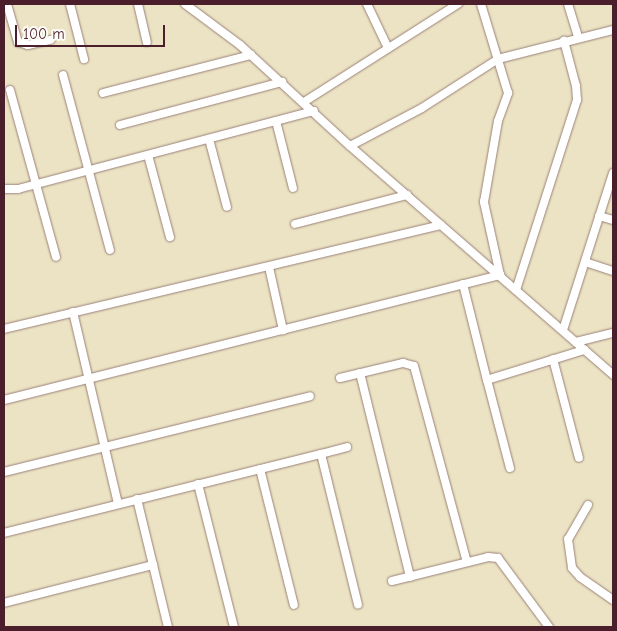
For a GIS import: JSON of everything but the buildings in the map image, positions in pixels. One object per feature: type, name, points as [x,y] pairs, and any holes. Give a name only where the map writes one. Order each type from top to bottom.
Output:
[{"type":"street","points":[[7,4],[18,42],[28,45],[50,40]]},
{"type":"street","points":[[70,4],[84,59]]},
{"type":"street","points":[[138,4],[147,42]]},
{"type":"street","points":[[185,4],[251,55],[350,146],[613,374]]},
{"type":"street","points":[[367,4],[388,48]]},
{"type":"street","points":[[304,102],[458,4]]},
{"type":"street","points":[[481,4],[508,97],[498,121],[484,202],[500,275]]},
{"type":"street","points":[[568,4],[578,37]]},
{"type":"street","points":[[350,146],[422,108],[498,58],[564,40],[612,30],[613,39]]},
{"type":"street","points":[[516,290],[577,100],[576,86],[564,40]]},
{"type":"street","points":[[103,93],[251,55]]},
{"type":"street","points":[[63,75],[110,250]]},
{"type":"street","points":[[120,125],[282,82]]},
{"type":"street","points":[[10,90],[56,257]]},
{"type":"street","points":[[4,189],[36,184],[314,111]]},
{"type":"street","points":[[276,121],[294,188]]},
{"type":"street","points":[[209,139],[227,207]]},
{"type":"street","points":[[148,155],[170,237]]},
{"type":"street","points":[[563,330],[613,173]]},
{"type":"street","points":[[295,224],[407,195]]},
{"type":"street","points":[[599,216],[613,220]]},
{"type":"street","points":[[4,329],[441,225]]},
{"type":"street","points":[[585,262],[613,271]]},
{"type":"street","points":[[269,267],[283,330]]},
{"type":"street","points":[[4,400],[500,275]]},
{"type":"street","points":[[463,284],[510,468]]},
{"type":"street","points":[[73,312],[118,504]]},
{"type":"street","points":[[576,342],[613,333]]},
{"type":"street","points":[[487,380],[584,350]]},
{"type":"street","points":[[554,360],[579,458]]},
{"type":"street","points":[[340,378],[403,363],[414,366],[418,372],[467,562]]},
{"type":"street","points":[[360,374],[410,577]]},
{"type":"street","points":[[4,472],[310,396]]},
{"type":"street","points":[[4,533],[347,447]]},
{"type":"street","points":[[321,454],[358,605]]},
{"type":"street","points":[[260,469],[294,605]]},
{"type":"street","points":[[198,484],[234,627]]},
{"type":"street","points":[[137,499],[168,627]]},
{"type":"street","points":[[588,505],[568,540],[572,568],[580,577],[613,600]]},
{"type":"street","points":[[392,581],[493,557],[502,561],[549,627]]},
{"type":"street","points":[[4,603],[153,565]]}]
